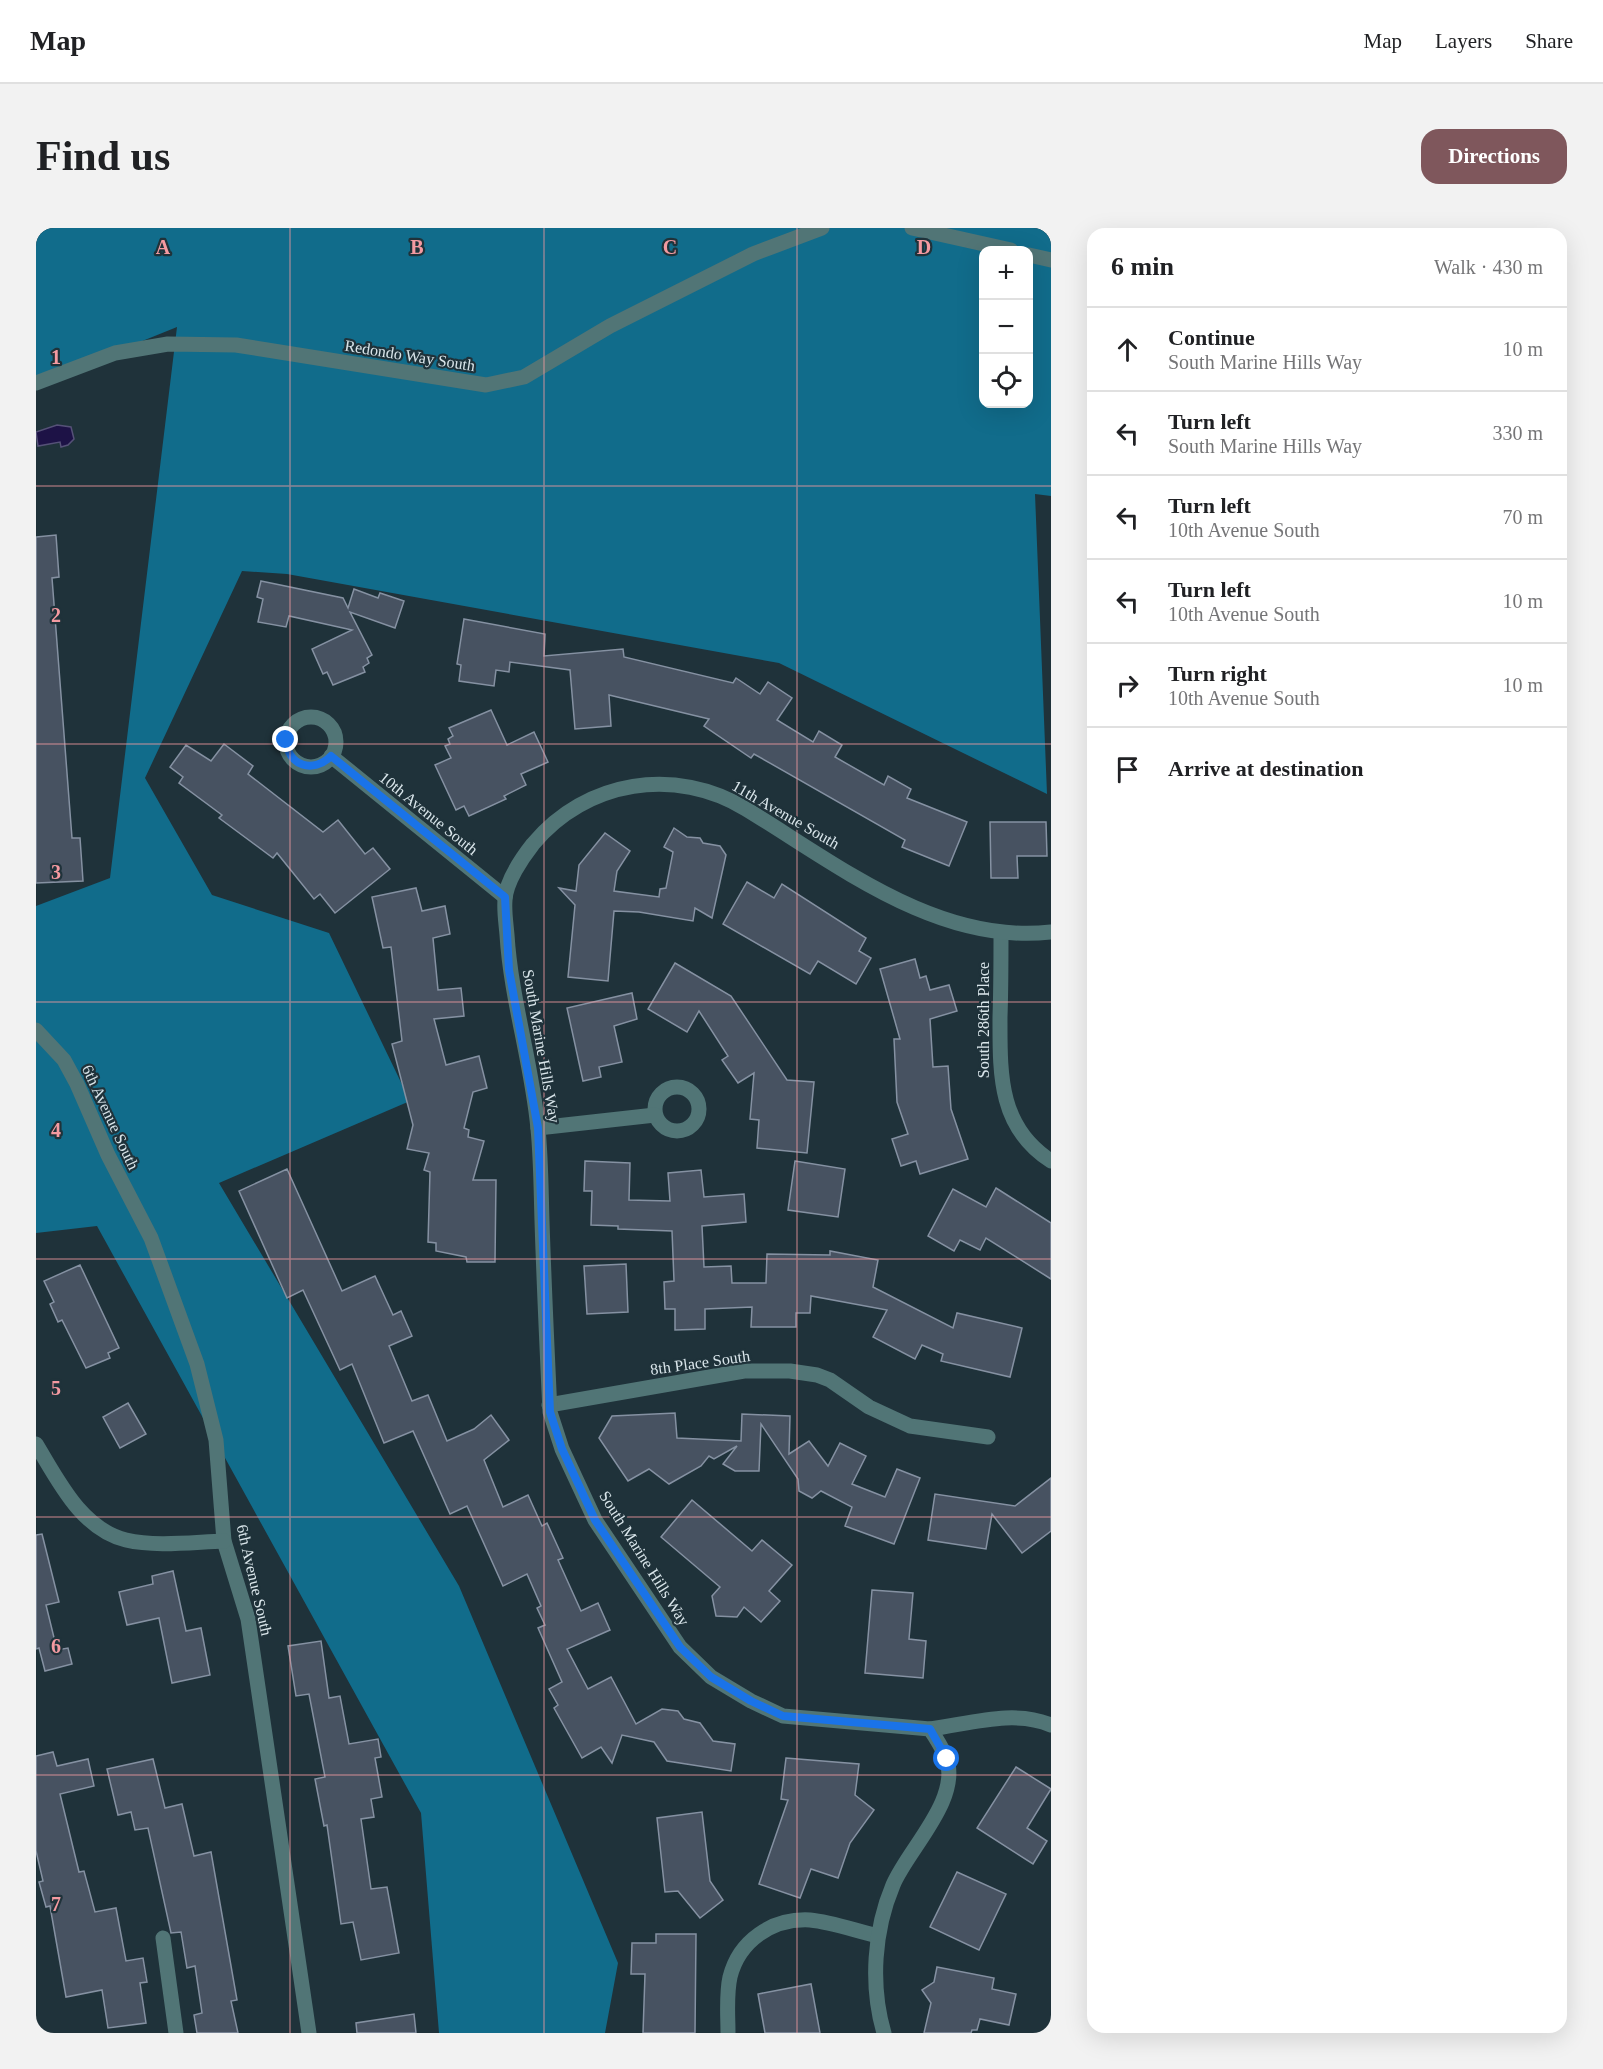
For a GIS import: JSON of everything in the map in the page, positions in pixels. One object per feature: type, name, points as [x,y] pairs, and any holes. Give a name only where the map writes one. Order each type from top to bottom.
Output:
[{"type":"street","name":"Redondo Way South","points":[[36,383],[115,353],[168,344],[236,345],[486,385],[524,377],[610,326],[753,254],[822,228]]},
{"type":"street","points":[[912,228],[993,246]]},
{"type":"street","points":[[1033,256],[1051,260]]},
{"type":"street","name":"10th Avenue South","points":[[331,756],[505,897]]},
{"type":"street","name":"11th Avenue South","points":[[505,897],[523,856],[547,827],[575,805],[608,791],[644,784],[681,786],[711,791],[743,807],[875,887],[913,906],[972,928],[1001,934],[1051,932]]},
{"type":"street","name":"South Marine Hills Way","points":[[505,897],[509,970],[538,1128],[549,1406],[562,1449],[595,1520],[680,1647],[711,1677],[751,1701],[783,1716],[930,1729],[1009,1718],[1037,1719],[1051,1725]]},
{"type":"street","name":"South 286th Place","points":[[1001,934],[1002,1088],[1014,1124],[1038,1152],[1051,1161]]},
{"type":"street","name":"6th Avenue South","points":[[36,1030],[64,1060],[108,1155],[151,1238],[197,1364],[216,1440],[224,1541],[248,1619],[309,2033]]},
{"type":"street","points":[[538,1128],[655,1114]]},
{"type":"street","name":"8th Place South","points":[[549,1406],[744,1371],[790,1371],[817,1375],[830,1380],[869,1407],[910,1426],[988,1437]]},
{"type":"street","points":[[36,1444],[81,1511],[99,1527],[116,1537],[143,1542],[224,1541]]},
{"type":"street","points":[[884,2033],[877,1992],[878,1936],[894,1883],[946,1793],[947,1759],[930,1729]]},
{"type":"street","points":[[728,2033],[729,1980],[734,1965],[749,1941],[762,1931],[779,1924],[809,1920],[878,1936]]},
{"type":"street","points":[[163,1938],[176,2033]]},
{"type":"shaded area","points":[[36,228],[1051,228],[1051,496],[1035,494],[1047,794],[779,663],[287,574],[242,571],[145,778],[212,895],[329,933],[410,1101],[219,1183],[459,1586],[618,1963],[605,2033],[439,2033],[421,1813],[97,1226],[36,1233],[36,906],[110,878],[177,327],[36,384]]},
{"type":"shaded area","points":[[57,425],[71,427],[74,439],[68,445],[61,447],[60,442],[38,446],[36,432]]},
{"type":"building","points":[[56,535],[59,577],[52,578],[72,838],[80,838],[83,881],[36,883],[36,537]]},
{"type":"building","points":[[261,581],[343,598],[348,608],[354,589],[378,598],[380,593],[404,601],[395,628],[350,612],[372,655],[367,658],[369,663],[363,667],[365,672],[333,685],[327,672],[323,674],[312,649],[352,630],[289,616],[286,627],[258,622],[263,599],[257,597]]},
{"type":"building","points":[[464,619],[545,634],[544,656],[623,649],[624,657],[733,683],[736,678],[760,694],[768,682],[792,698],[777,720],[813,742],[819,731],[842,745],[835,757],[884,785],[888,776],[911,789],[907,798],[967,822],[949,866],[902,847],[905,840],[754,754],[751,758],[704,726],[709,719],[609,695],[611,726],[575,729],[570,670],[510,662],[509,672],[496,670],[494,686],[459,681],[461,665],[457,664]]},
{"type":"building","points":[[491,710],[507,745],[534,732],[548,762],[521,774],[526,785],[504,796],[506,799],[469,816],[464,806],[456,810],[435,765],[451,758],[445,746],[450,744],[448,739],[453,736],[449,728]]},
{"type":"building","points":[[224,744],[253,766],[248,774],[323,832],[338,820],[365,854],[373,848],[390,869],[335,913],[320,894],[314,899],[277,853],[273,858],[219,818],[222,815],[179,783],[183,777],[170,767],[186,745],[211,761]]},
{"type":"building","points":[[990,822],[1046,822],[1047,856],[1017,856],[1018,878],[991,878]]},
{"type":"building","points":[[674,828],[687,837],[700,838],[703,843],[720,846],[726,855],[712,918],[695,908],[693,921],[639,912],[614,911],[608,981],[568,977],[575,905],[559,888],[576,891],[579,865],[605,833],[630,851],[617,871],[614,891],[659,897],[660,889],[666,888],[673,852],[664,847]]},
{"type":"building","points":[[747,882],[774,898],[782,884],[866,938],[859,951],[871,958],[856,984],[818,961],[810,974],[723,924]]},
{"type":"building","points":[[416,888],[422,911],[445,906],[450,934],[433,938],[438,990],[461,988],[464,1016],[434,1019],[446,1065],[479,1056],[487,1088],[473,1092],[464,1128],[469,1130],[468,1137],[484,1141],[473,1180],[496,1180],[495,1262],[467,1262],[466,1257],[436,1251],[436,1243],[428,1242],[430,1172],[424,1170],[429,1153],[407,1149],[413,1125],[392,1044],[402,1041],[391,947],[383,948],[372,897]]},
{"type":"building","points":[[915,959],[920,978],[926,976],[930,990],[949,985],[957,1011],[930,1019],[933,1067],[948,1066],[951,1109],[968,1159],[920,1174],[916,1161],[901,1166],[892,1139],[908,1134],[897,1102],[894,1039],[900,1039],[880,969]]},
{"type":"building","points":[[675,963],[731,996],[787,1080],[814,1082],[807,1153],[757,1148],[759,1120],[750,1119],[754,1073],[738,1083],[722,1060],[728,1056],[699,1011],[687,1032],[648,1009]]},
{"type":"building","points":[[632,993],[637,1019],[614,1026],[622,1062],[599,1067],[601,1077],[583,1081],[567,1008]]},
{"type":"building","points":[[585,1161],[630,1163],[629,1200],[670,1201],[668,1173],[701,1170],[704,1197],[744,1194],[746,1222],[702,1226],[704,1267],[731,1266],[732,1283],[766,1283],[767,1254],[830,1255],[830,1251],[878,1260],[873,1287],[953,1328],[957,1313],[1022,1328],[1010,1377],[941,1361],[943,1354],[922,1345],[915,1359],[873,1337],[887,1310],[811,1296],[810,1313],[796,1313],[796,1327],[751,1327],[752,1307],[705,1309],[705,1329],[675,1330],[675,1309],[665,1309],[664,1282],[674,1281],[672,1231],[618,1229],[618,1226],[591,1225],[592,1191],[584,1191]]},
{"type":"building","points":[[795,1161],[845,1169],[838,1217],[788,1210]]},
{"type":"building","points":[[287,1169],[342,1291],[375,1276],[393,1315],[401,1311],[412,1336],[389,1346],[412,1401],[428,1395],[447,1441],[474,1429],[491,1415],[509,1440],[484,1460],[503,1507],[528,1495],[542,1526],[547,1523],[563,1558],[558,1560],[581,1611],[598,1603],[610,1630],[567,1649],[588,1689],[611,1677],[636,1724],[662,1709],[678,1711],[684,1719],[700,1723],[713,1741],[735,1744],[731,1771],[667,1761],[654,1742],[622,1735],[612,1763],[601,1747],[582,1758],[554,1708],[558,1705],[549,1689],[562,1682],[538,1628],[545,1625],[537,1608],[541,1606],[527,1574],[503,1586],[467,1506],[450,1514],[413,1431],[384,1443],[352,1364],[340,1370],[303,1290],[287,1298],[239,1191]]},
{"type":"building","points":[[996,1188],[1051,1223],[1051,1279],[986,1238],[980,1250],[960,1240],[954,1251],[928,1236],[953,1189],[986,1207]]},
{"type":"building","points":[[626,1264],[628,1312],[587,1314],[584,1266]]},
{"type":"building","points":[[80,1265],[119,1348],[108,1353],[110,1358],[86,1368],[62,1320],[58,1322],[50,1304],[54,1302],[44,1281]]},
{"type":"building","points":[[128,1403],[146,1434],[120,1448],[103,1417]]},
{"type":"building","points":[[675,1413],[677,1438],[741,1441],[742,1414],[790,1416],[789,1454],[809,1441],[828,1466],[840,1443],[866,1456],[852,1484],[885,1497],[897,1469],[920,1478],[894,1544],[845,1526],[852,1507],[821,1491],[812,1498],[799,1491],[798,1479],[761,1424],[759,1471],[735,1471],[723,1464],[737,1446],[714,1459],[709,1456],[701,1466],[669,1484],[649,1469],[628,1481],[599,1438],[612,1416]]},
{"type":"building","points":[[1051,1478],[1051,1531],[1022,1553],[992,1514],[986,1549],[928,1540],[935,1494],[1015,1506]]},
{"type":"building","points":[[692,1500],[752,1551],[762,1540],[792,1565],[769,1591],[780,1601],[761,1622],[744,1607],[737,1617],[716,1616],[712,1596],[720,1587],[661,1537]]},
{"type":"building","points":[[42,1534],[59,1602],[46,1605],[57,1650],[68,1648],[72,1664],[45,1671],[39,1648],[36,1649],[36,1535]]},
{"type":"building","points":[[173,1571],[186,1631],[201,1628],[210,1675],[172,1683],[159,1618],[127,1625],[119,1592],[153,1584],[152,1576]]},
{"type":"building","points":[[872,1590],[913,1593],[909,1639],[926,1641],[923,1678],[865,1673]]},
{"type":"building","points":[[321,1641],[329,1698],[340,1696],[349,1744],[378,1739],[381,1757],[375,1758],[382,1797],[371,1799],[374,1817],[361,1819],[371,1889],[387,1887],[399,1953],[361,1960],[353,1922],[341,1924],[327,1825],[324,1826],[315,1779],[325,1777],[309,1694],[296,1696],[288,1646]]},
{"type":"building","points":[[53,1752],[57,1766],[88,1759],[94,1786],[60,1794],[79,1872],[84,1871],[95,1912],[116,1908],[126,1961],[143,1958],[147,1982],[140,1983],[146,2023],[108,2028],[102,1990],[66,1997],[50,1906],[46,1907],[39,1882],[43,1881],[36,1851],[36,1756]]},
{"type":"building","points":[[786,1758],[859,1764],[855,1795],[874,1810],[850,1843],[838,1878],[811,1869],[800,1898],[759,1884],[788,1800],[781,1799]]},
{"type":"building","points":[[153,1759],[165,1808],[182,1804],[194,1856],[211,1852],[237,2000],[231,2001],[238,2033],[197,2033],[194,2015],[202,2013],[195,1966],[187,1968],[181,1932],[171,1933],[148,1828],[135,1830],[131,1812],[118,1815],[107,1769]]},
{"type":"building","points":[[1016,1767],[1051,1789],[1027,1828],[1047,1841],[1033,1864],[977,1828]]},
{"type":"building","points":[[702,1812],[710,1881],[723,1900],[700,1918],[678,1891],[665,1892],[657,1818]]},
{"type":"building","points":[[957,1872],[1006,1894],[979,1950],[930,1927]]},
{"type":"building","points":[[656,1934],[696,1934],[695,2033],[643,2033],[645,1974],[631,1974],[632,1943],[656,1943]]},
{"type":"building","points":[[937,1967],[994,1978],[992,1989],[1016,1994],[1009,2025],[980,2019],[977,2030],[972,2030],[971,2033],[924,2033],[931,2003],[922,1990],[934,1982]]},
{"type":"building","points":[[811,1984],[820,2033],[765,2033],[758,1994]]},
{"type":"building","points":[[414,2014],[416,2033],[357,2033],[356,2023]]},
{"type":"route","points":[[286,740],[286,748],[290,756],[302,765],[318,766],[331,756],[505,897],[509,970],[538,1128],[550,1412],[562,1449],[595,1520],[680,1647],[711,1677],[751,1701],[783,1716],[930,1729],[947,1759]]}]
